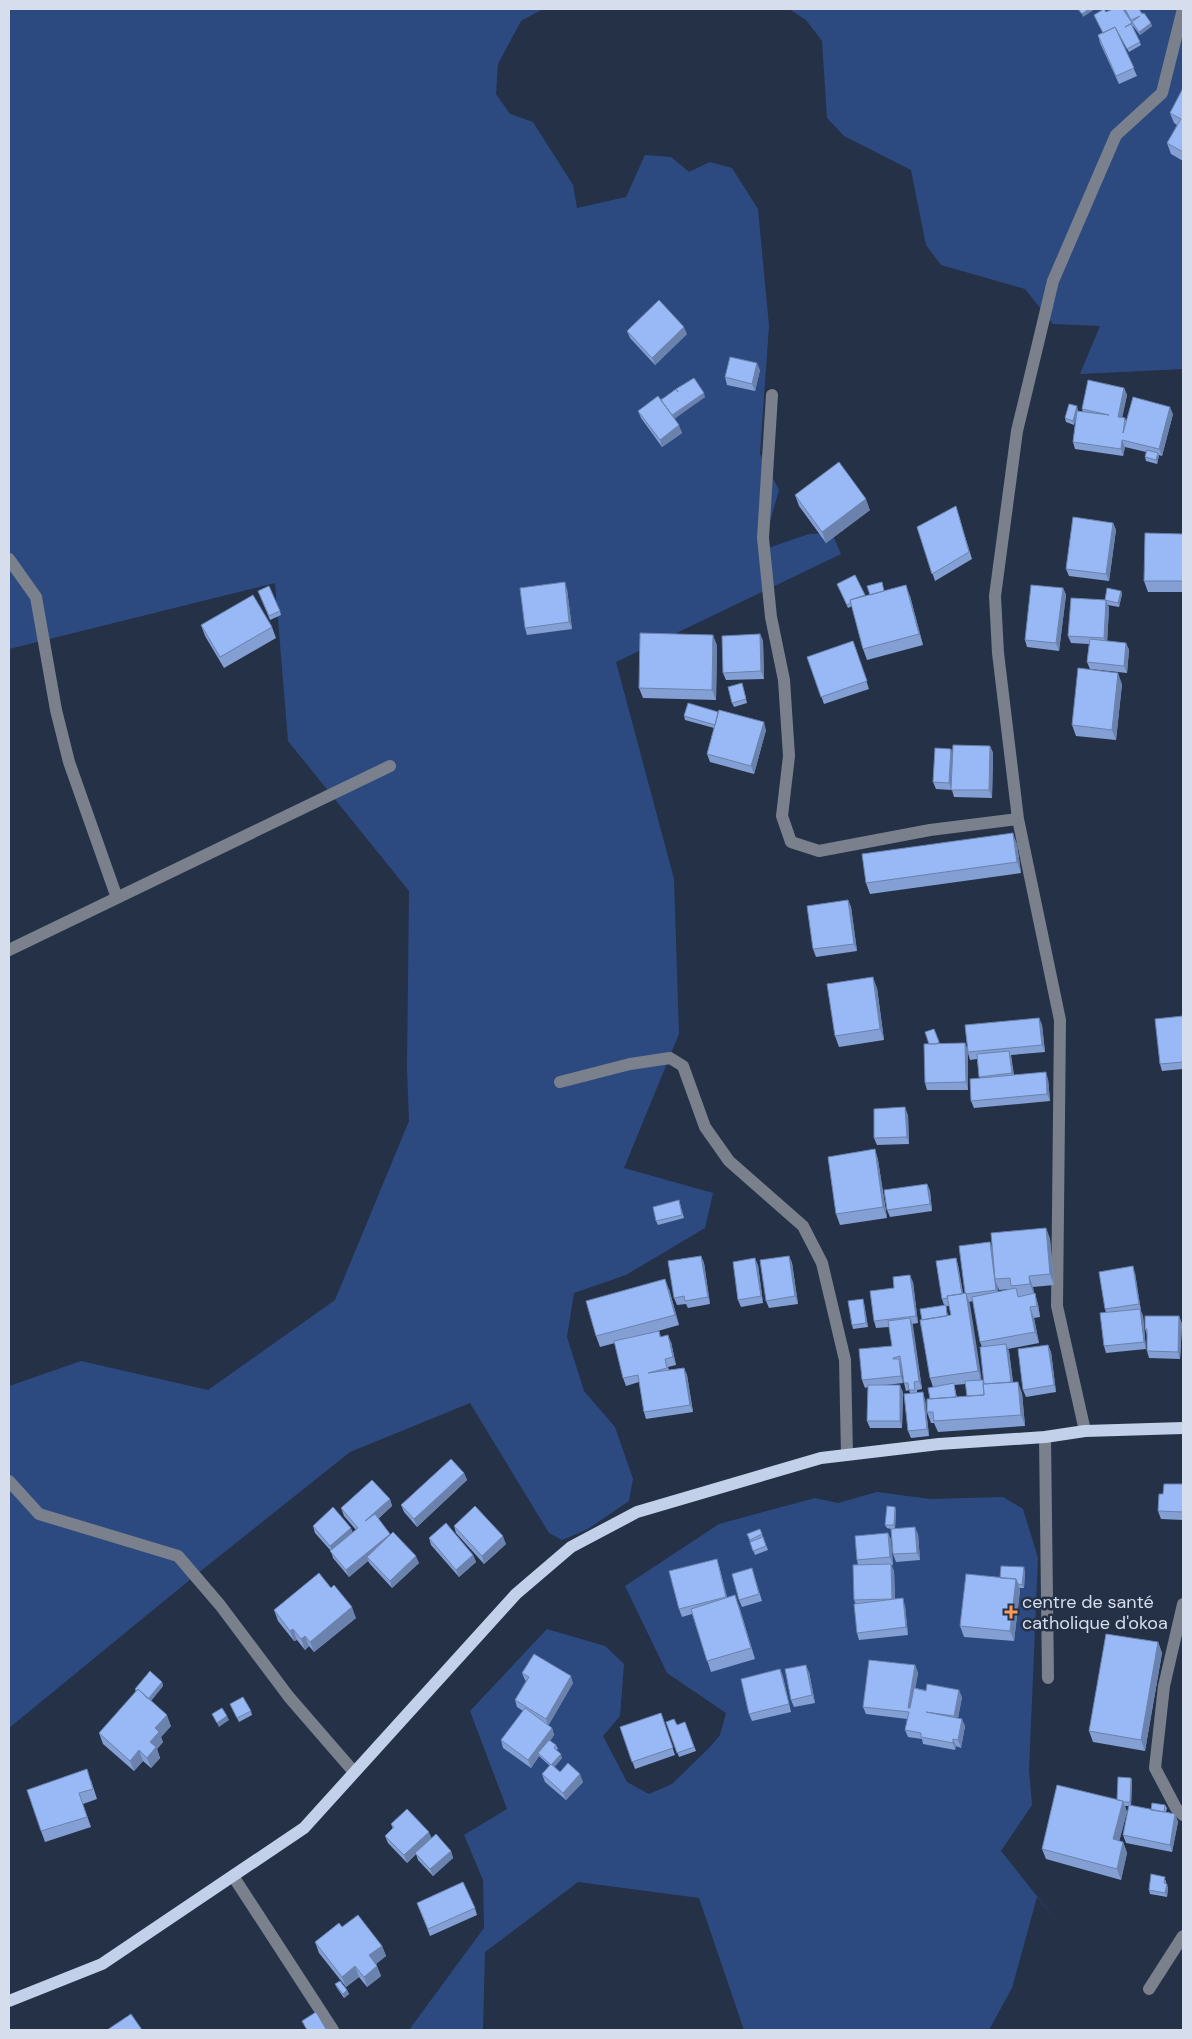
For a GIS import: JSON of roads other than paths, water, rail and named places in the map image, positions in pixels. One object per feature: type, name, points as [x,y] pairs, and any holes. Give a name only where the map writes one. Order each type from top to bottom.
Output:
[{"type":"main road","points":[[9,2001],[102,1964],[304,1828],[516,1594],[571,1547],[637,1512],[821,1458],[939,1444],[1045,1437],[1085,1432],[1183,1428]]},
{"type":"street","points":[[1085,1432],[1056,1306],[1060,1020],[1018,819],[998,652],[995,596],[1017,432],[1053,280],[1116,135],[1162,93],[1183,9]]},
{"type":"street","points":[[772,395],[763,538],[771,617],[784,680],[789,756],[782,816],[791,842],[819,851],[930,830],[1018,819]]},
{"type":"street","points":[[9,559],[36,597],[56,710],[69,762],[117,898]]},
{"type":"street","points":[[9,950],[390,766]]},
{"type":"street","points":[[560,1082],[630,1064],[670,1058],[683,1066],[704,1127],[729,1161],[803,1226],[822,1263],[845,1360],[847,1455]]},
{"type":"street","points":[[1045,1437],[1048,1678]]},
{"type":"street","points":[[9,1481],[39,1514],[178,1556],[220,1605],[289,1698],[354,1772]]},
{"type":"street","points":[[1183,1604],[1164,1686],[1155,1768],[1176,1808],[1183,1815]]},
{"type":"street","points":[[233,1876],[333,2030]]},
{"type":"street","points":[[1150,1989],[1183,1936]]},
{"type":"place","name":"centre de santé catholique d'okoa","points":[[1011,1612]]}]
